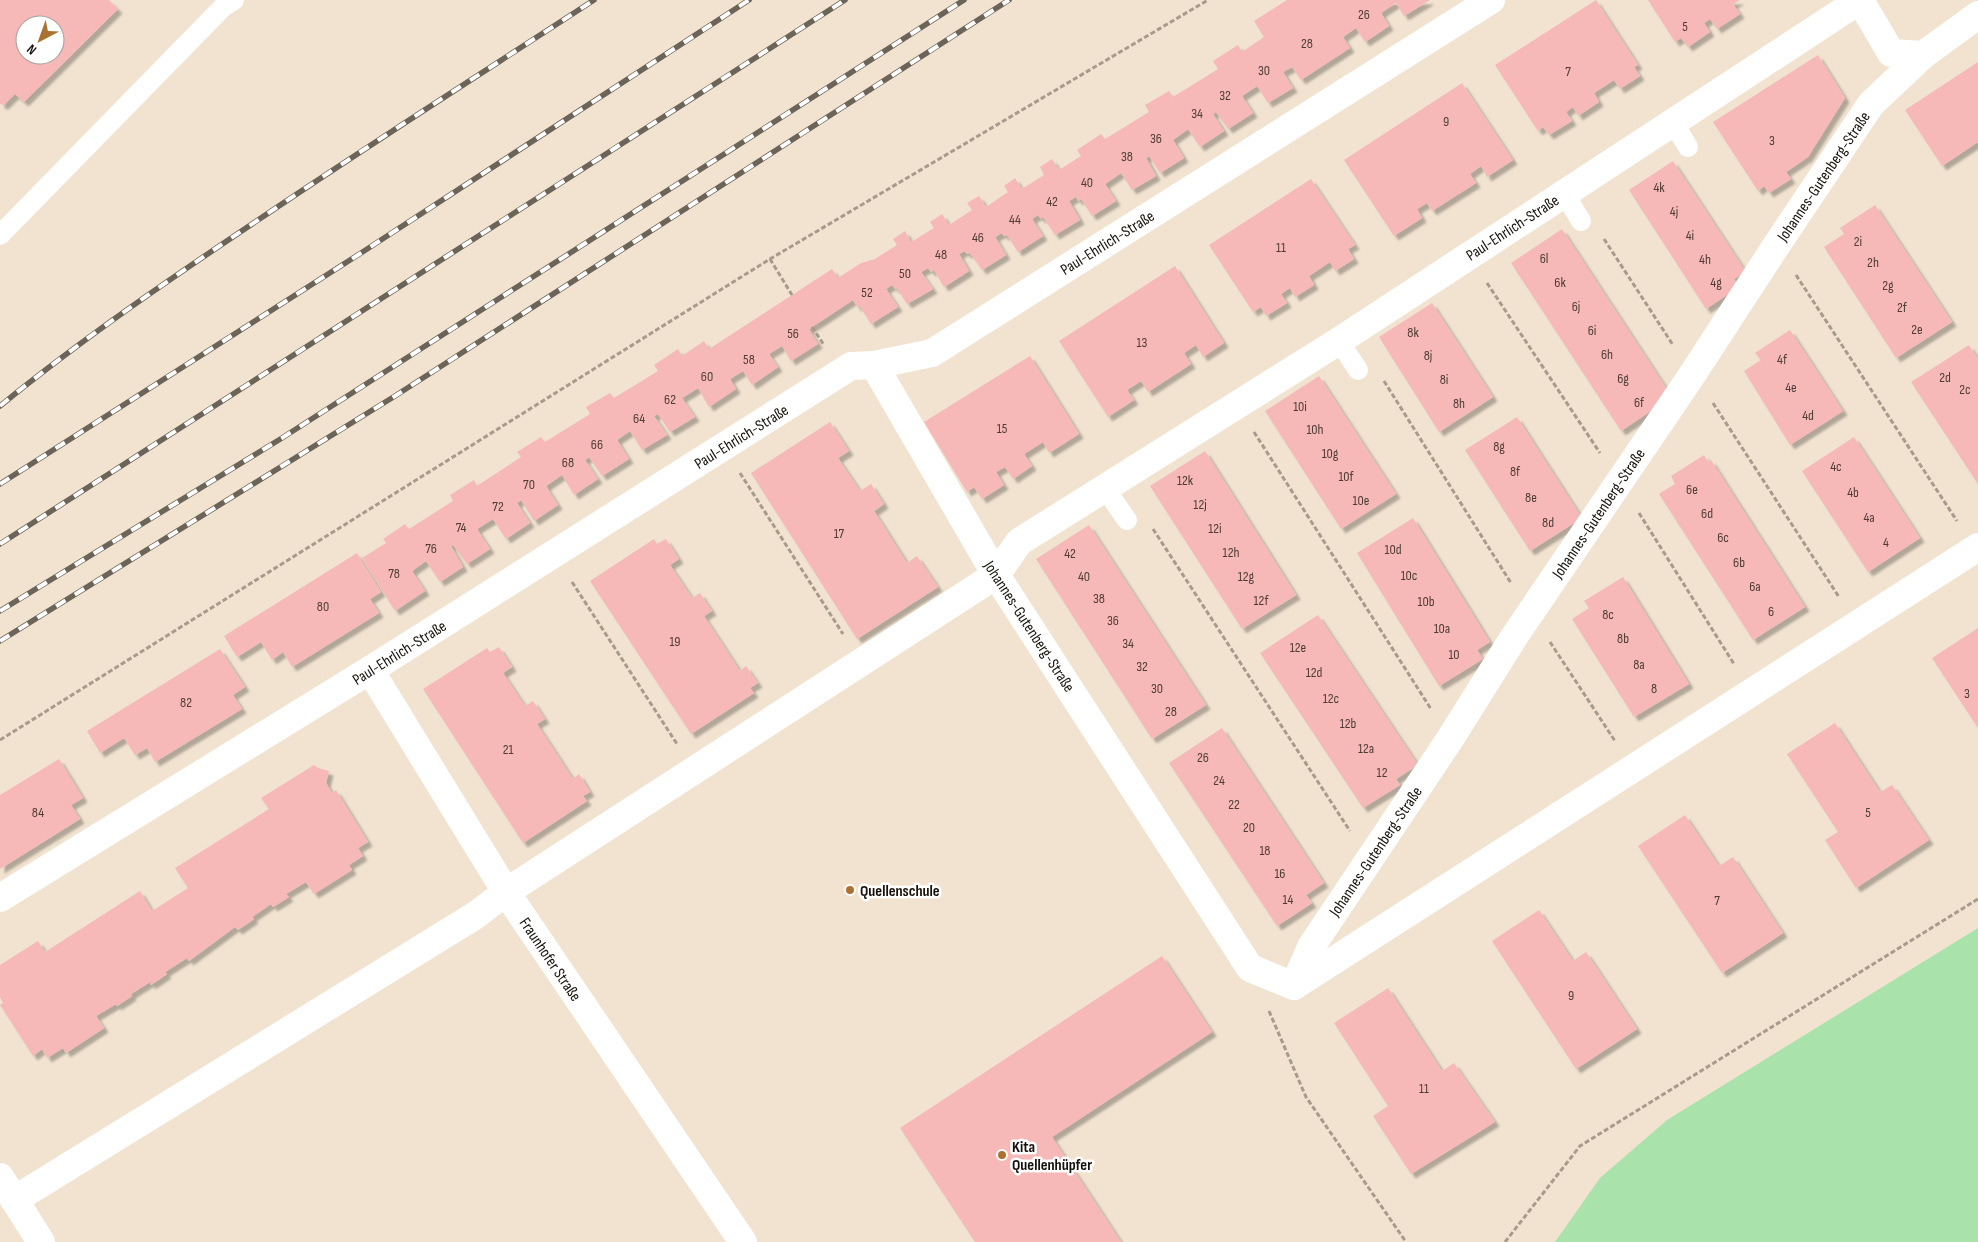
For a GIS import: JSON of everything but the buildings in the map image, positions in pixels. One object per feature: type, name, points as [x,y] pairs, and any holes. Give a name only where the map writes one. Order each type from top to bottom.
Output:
[{"type":"street","name":"Paul-Ehrlich-Straße","points":[[0,898],[370,670],[851,366],[874,366],[932,353],[1491,0]]},
{"type":"street","name":"Paul-Ehrlich-Straße","points":[[996,574],[1019,542],[1339,341],[1860,0],[1891,53],[1924,55]]},
{"type":"street","points":[[1924,55],[1978,15]]},
{"type":"street","name":"Johannes-Gutenberg-Straße","points":[[1294,986],[1311,947],[1450,739],[1530,613],[1692,375],[1872,104],[1924,55]]},
{"type":"street","name":"Johannes-Gutenberg-Straße","points":[[874,366],[996,574],[1250,968]]},
{"type":"street","points":[[1250,968],[1294,986],[1977,548]]},
{"type":"street","points":[[14,1200],[476,915],[506,892],[996,574]]},
{"type":"street","name":"Fraunhofer Straße","points":[[370,670],[506,892],[742,1242]]},
{"type":"street","points":[[0,1177],[41,1242]]},
{"type":"lane","points":[[0,235],[224,2]]},
{"type":"lane","points":[[1673,122],[1688,147]]},
{"type":"lane","points":[[1564,193],[1581,221]]},
{"type":"lane","points":[[1339,341],[1358,370]]},
{"type":"lane","points":[[1104,487],[1126,520]]},
{"type":"path","points":[[0,740],[770,260],[1208,0]]},
{"type":"path","points":[[1601,234],[1692,375],[1715,405],[1856,624]]},
{"type":"path","points":[[770,260],[792,295]]},
{"type":"path","points":[[1798,278],[1977,548]]},
{"type":"path","points":[[1382,378],[1530,613],[1633,768]]},
{"type":"path","points":[[1250,426],[1450,739]]},
{"type":"path","points":[[724,447],[861,662]]},
{"type":"path","points":[[1151,526],[1369,861]]},
{"type":"path","points":[[554,554],[694,770]]},
{"type":"path","points":[[1504,1242],[1580,1146],[1978,899]]},
{"type":"path","points":[[1250,968],[1306,1097],[1406,1242]]},
{"type":"green space","points":[[1978,928],[1978,1242],[1555,1242],[1600,1178],[1667,1120]]},
{"type":"railway","points":[[0,406],[94,333],[192,265],[342,164],[594,0]]},
{"type":"railway","points":[[0,484],[361,253],[749,0]]},
{"type":"railway","points":[[0,544],[845,0]]},
{"type":"railway","points":[[0,611],[282,438],[964,0]]},
{"type":"railway","points":[[0,641],[395,396],[1009,0]]},
{"type":"place","name":"Quellenschule","points":[[850,890]]},
{"type":"place","name":"Kita Quellenhüpfer","points":[[1002,1155]]}]
